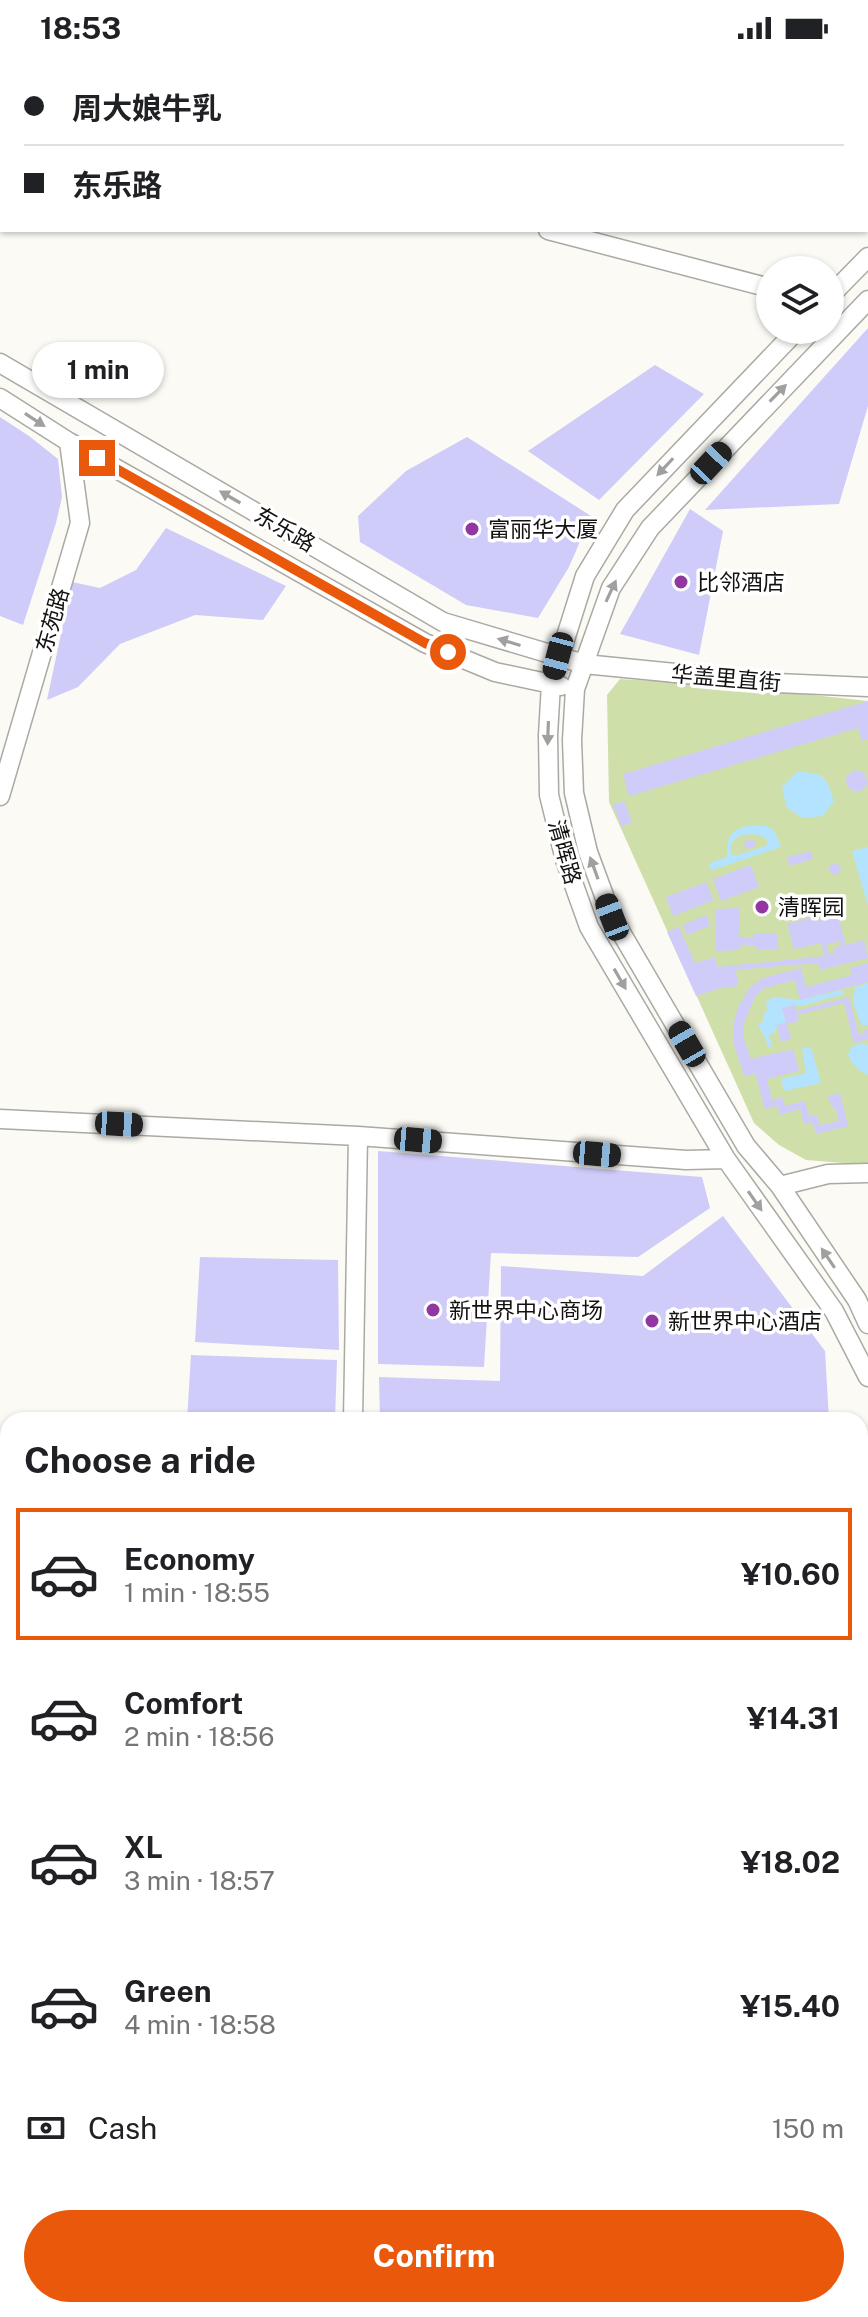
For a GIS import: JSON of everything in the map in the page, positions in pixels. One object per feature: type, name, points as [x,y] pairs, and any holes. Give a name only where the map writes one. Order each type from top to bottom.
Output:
[{"type":"street","points":[[565,232],[599,236],[756,284]]},
{"type":"street","points":[[844,282],[868,257]]},
{"type":"street","name":"清晖路","points":[[868,300],[650,528],[611,588],[575,689],[572,740],[574,793],[588,852],[612,917],[746,1146],[780,1186],[857,1300],[868,1324]]},
{"type":"street","name":"清晖路","points":[[784,344],[625,510],[585,576],[551,684],[549,795],[565,860],[589,927],[726,1159],[834,1311],[868,1377]]},
{"type":"street","name":"东乐路","points":[[0,363],[443,622],[584,664]]},
{"type":"street","name":"东乐路","points":[[0,398],[69,442],[425,643],[495,672],[575,689]]},
{"type":"street","name":"东苑路","points":[[0,796],[80,523],[69,442]]},
{"type":"street","name":"华盖里直街","points":[[584,664],[777,683],[868,687]]},
{"type":"street","points":[[0,1119],[358,1136],[686,1160],[726,1159]]},
{"type":"street","points":[[353,1412],[358,1136]]},
{"type":"street","points":[[780,1186],[828,1174],[868,1173]]},
{"type":"green space","name":"清晖园","points":[[620,679],[721,685],[868,701],[868,1165],[806,1160],[779,1145],[754,1123],[609,802],[607,695]]},
{"type":"water","points":[[798,771],[821,775],[828,784],[834,801],[823,816],[803,818],[787,808],[782,787]]},
{"type":"water","points":[[758,825],[771,828],[781,847],[712,870],[710,863],[727,857],[731,835],[744,827]],"holes":[[[741,835],[765,837],[768,842],[766,846],[734,856],[730,852],[732,842]]]},
{"type":"water","points":[[868,847],[868,906],[852,851]]},
{"type":"water","points":[[868,983],[868,1025],[862,1026],[853,1003],[855,987]]},
{"type":"water","points":[[842,990],[844,994],[782,1008],[786,1022],[777,1025],[768,1037],[772,1042],[769,1047],[758,1024],[763,1022],[763,1014],[768,1009],[765,1002],[774,997],[800,1000]]},
{"type":"water","points":[[862,1043],[868,1045],[868,1075],[856,1067],[848,1055],[851,1047]]},
{"type":"water","points":[[811,1047],[821,1083],[784,1091],[781,1079],[806,1073],[802,1048]]},
{"type":"building","points":[[868,328],[868,406],[839,504],[705,510]]},
{"type":"building","points":[[655,365],[704,394],[599,500],[528,451]]},
{"type":"building","points":[[0,417],[58,459],[62,497],[23,625],[0,616]]},
{"type":"building","name":"富丽华大厦","points":[[467,437],[591,516],[569,567],[538,618],[466,605],[360,542],[358,516],[406,471]]},
{"type":"building","name":"比邻酒店","points":[[690,509],[723,531],[699,655],[620,634]]},
{"type":"building","points":[[166,528],[286,586],[263,620],[195,615],[120,644],[78,687],[47,700],[72,582],[100,588],[136,570]]},
{"type":"building","points":[[868,701],[868,739],[862,741],[858,728],[629,796],[623,774]]},
{"type":"building","points":[[854,770],[865,773],[868,784],[860,792],[849,789],[845,778]]},
{"type":"building","points":[[624,801],[632,822],[622,827],[613,805]]},
{"type":"building","points":[[753,839],[756,846],[746,849],[744,842]]},
{"type":"building","points":[[811,851],[813,859],[790,866],[787,857]]},
{"type":"building","points":[[836,863],[841,867],[840,873],[834,875],[829,871],[830,865]]},
{"type":"building","points":[[751,865],[759,887],[721,901],[713,879]]},
{"type":"building","points":[[706,882],[714,900],[673,916],[666,897]]},
{"type":"building","points":[[739,908],[740,938],[778,933],[778,949],[755,949],[755,945],[740,945],[740,950],[716,951],[715,909]]},
{"type":"building","points":[[706,915],[711,925],[687,935],[683,925]]},
{"type":"building","points":[[816,916],[817,921],[838,916],[846,945],[864,940],[868,958],[820,970],[818,963],[736,970],[738,986],[696,996],[667,932],[679,927],[695,963],[715,957],[718,967],[824,956],[821,943],[794,949],[787,924]],"holes":[[[840,941],[841,946],[833,948],[835,953],[829,954],[826,945]]]},
{"type":"building","points":[[868,963],[868,982],[800,1000],[795,980],[765,988],[756,995],[743,1025],[751,1059],[793,1049],[799,1071],[767,1079],[772,1100],[782,1097],[785,1106],[805,1101],[809,1116],[817,1115],[820,1125],[839,1121],[828,1096],[840,1093],[848,1126],[816,1134],[812,1122],[804,1124],[800,1109],[780,1115],[777,1106],[765,1109],[755,1073],[745,1077],[734,1045],[733,1026],[738,1007],[749,989],[762,978],[801,968],[806,987],[852,975],[850,968]]},
{"type":"building","points":[[849,997],[859,1035],[868,1029],[868,1039],[854,1043],[844,1003],[797,1015],[799,1021],[787,1024],[791,1039],[781,1042],[777,1025],[786,1022],[782,1008],[795,1005],[796,1011]]},
{"type":"building","name":"新世界中心商场","points":[[378,1151],[702,1177],[710,1208],[638,1257],[491,1253],[484,1367],[378,1364]]},
{"type":"building","name":"新世界中心酒店","points":[[723,1216],[825,1351],[829,1412],[380,1412],[379,1377],[500,1381],[501,1266],[643,1276]]},
{"type":"building","points":[[200,1257],[338,1260],[339,1350],[195,1342]]},
{"type":"building","points":[[191,1355],[337,1360],[335,1412],[187,1412]]},
{"type":"place","name":"富丽华大厦","points":[[472,529]]},
{"type":"place","name":"比邻酒店","points":[[681,582]]},
{"type":"place","name":"清晖园","points":[[762,907]]},
{"type":"place","name":"新世界中心商场","points":[[433,1310]]},
{"type":"place","name":"新世界中心酒店","points":[[652,1321]]},
{"type":"route","points":[[97,458],[425,643],[448,652]]}]
